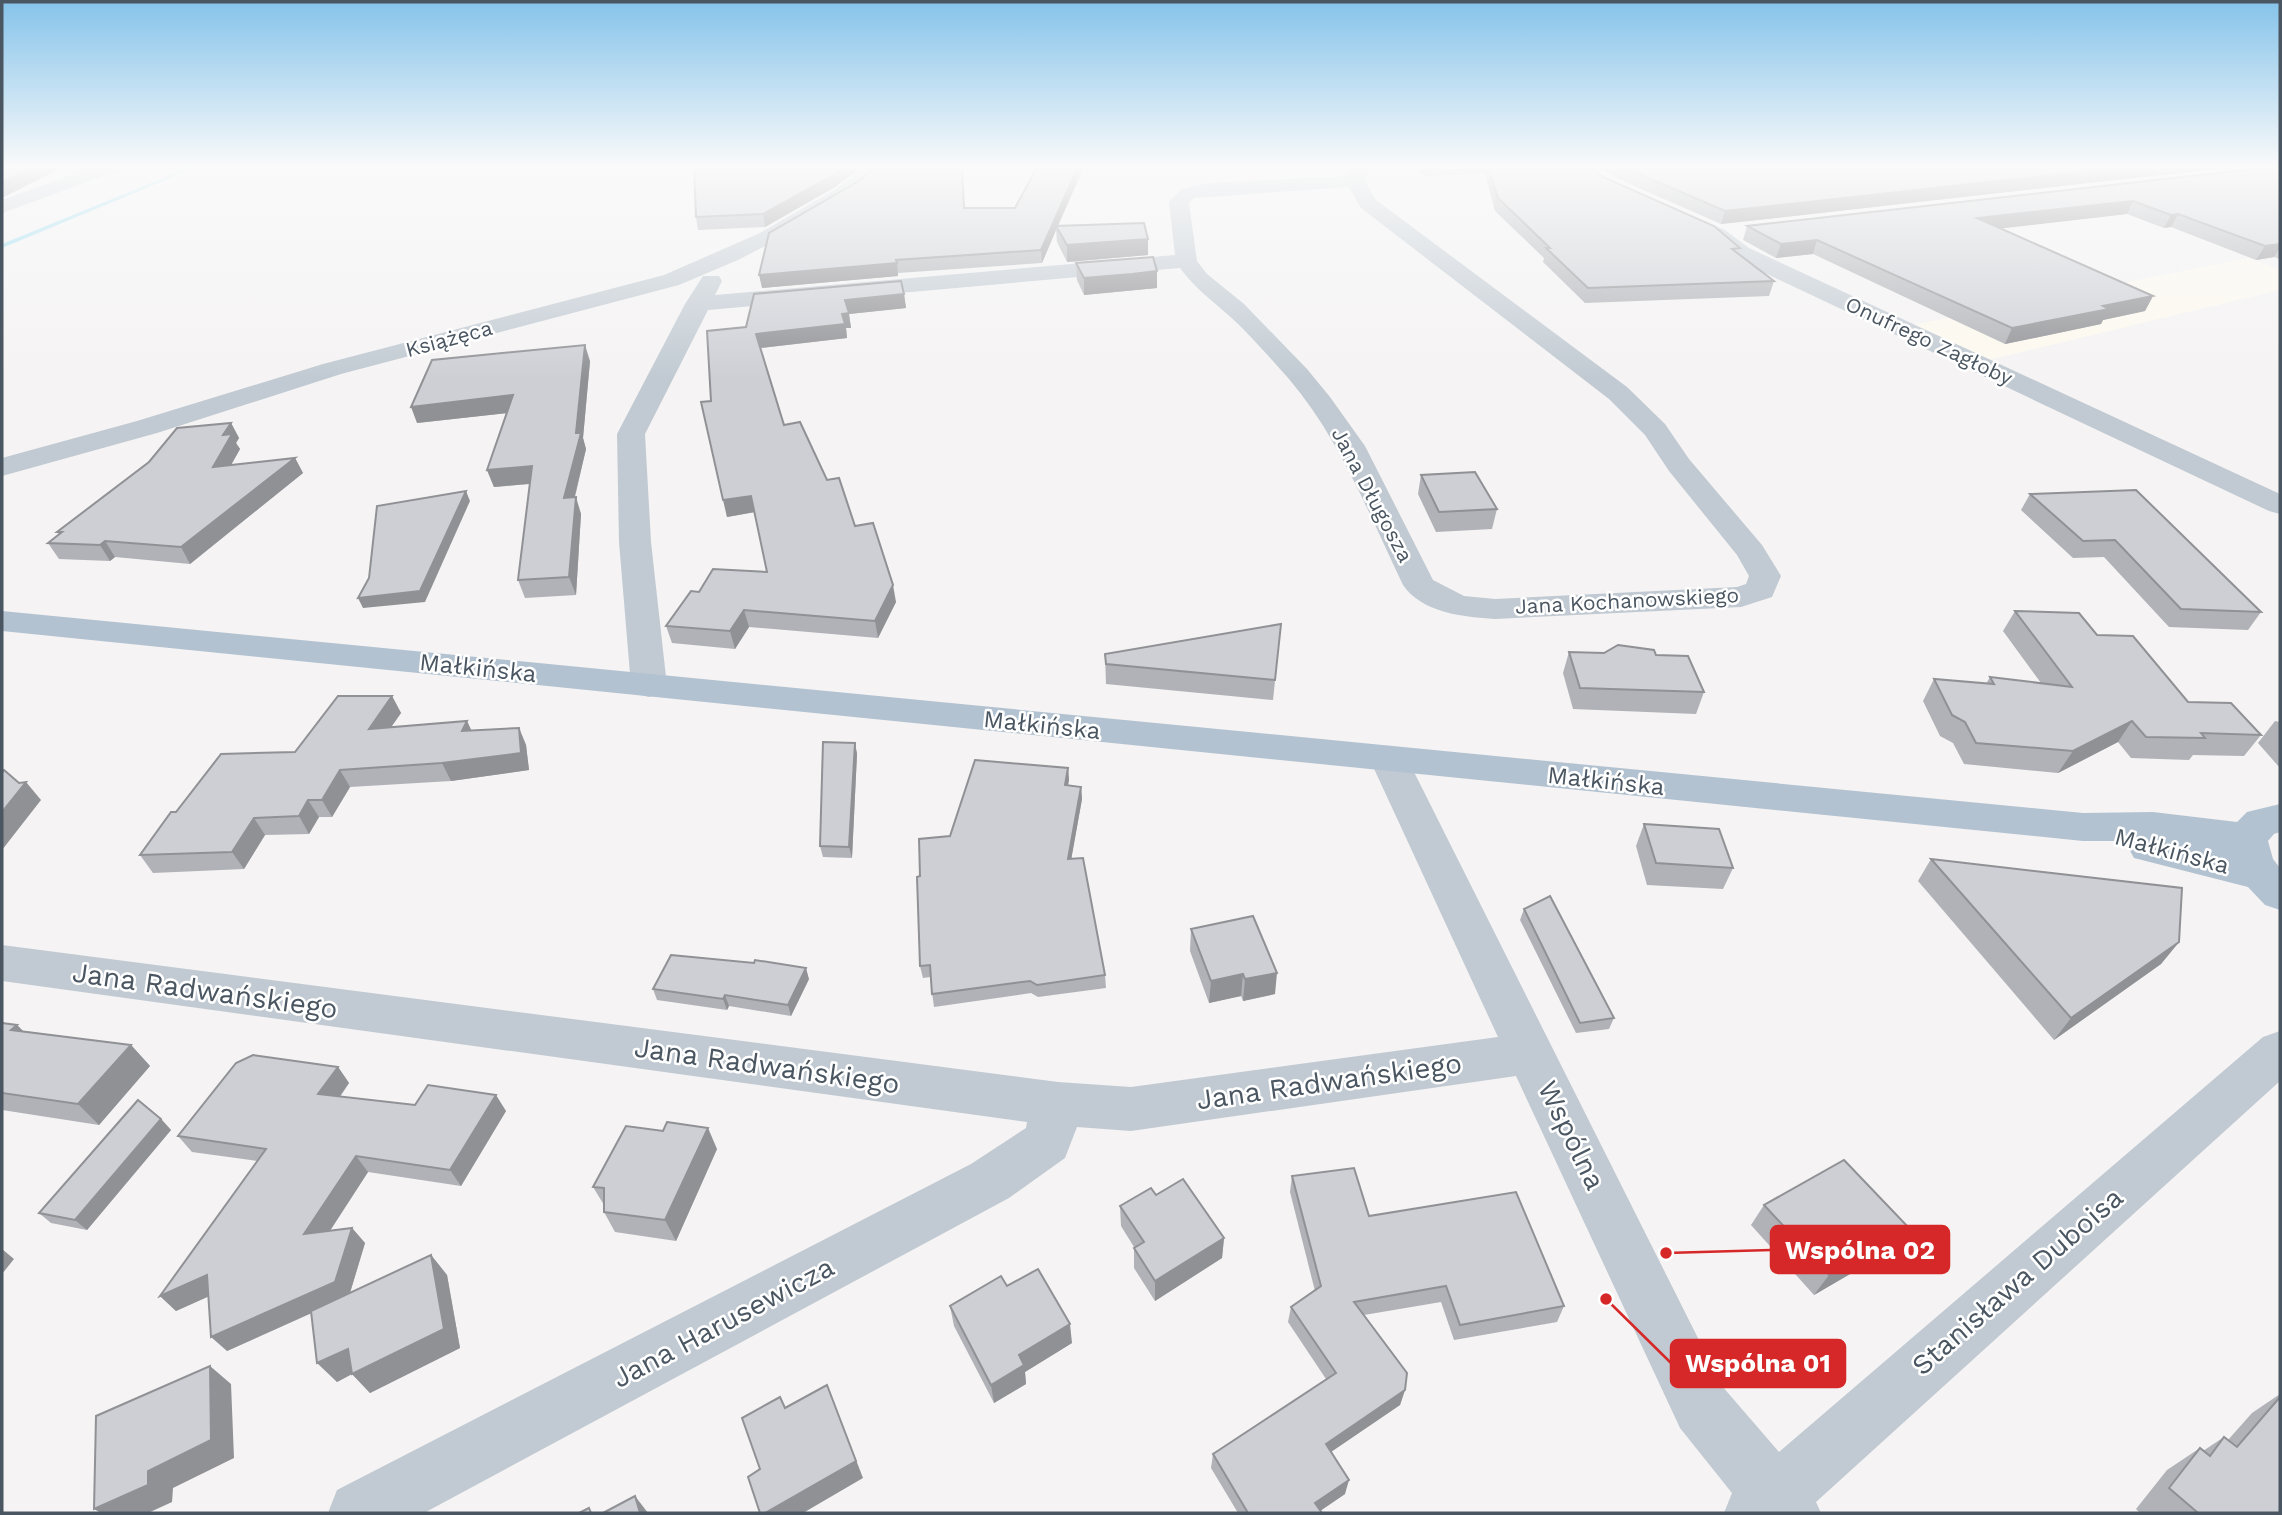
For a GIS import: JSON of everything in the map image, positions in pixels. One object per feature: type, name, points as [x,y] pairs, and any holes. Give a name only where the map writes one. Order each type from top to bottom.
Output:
[{"type":"main road","name":"Małkińska","points":[[2,621],[2083,827],[2162,851],[2267,856]]},
{"type":"street","name":"Książęca","points":[[2,467],[147,427],[332,369],[650,287],[700,271],[768,238]]},
{"type":"street","points":[[697,304],[1186,261],[1183,238]]},
{"type":"street","name":"Jana Kochanowskiego","points":[[1413,238],[1618,393],[1655,430],[1679,465],[1751,552],[1765,576],[1760,590],[1741,597],[1495,609],[1465,608],[1435,598]]},
{"type":"street","name":"Onufrego Zagłoby","points":[[1722,238],[1741,253],[2280,505]]},
{"type":"street","name":"Jana Długosza","points":[[1186,261],[1199,279],[1236,309],[1298,374],[1321,403],[1351,446],[1419,585],[1435,598]]},
{"type":"street","points":[[649,685],[635,542],[631,434],[713,278],[700,271]]},
{"type":"street","name":"Wspólna","points":[[1389,760],[1701,1407],[1773,1508]]},
{"type":"street","name":"Jana Radwańskiego","points":[[2,963],[1058,1104],[1131,1108],[1532,1053]]},
{"type":"street","name":"Stanisława Duboisa","points":[[1773,1508],[2280,1051]]},
{"type":"street","name":"Jana Harusewicza","points":[[360,1513],[990,1181],[1047,1142],[1058,1104]]},
{"type":"shaded area","points":[[2248,258],[2280,270],[2280,290],[1984,361],[1907,326]]},
{"type":"building","points":[[768,238],[1046,238],[1041,250],[896,260],[897,263],[759,275]]},
{"type":"building","points":[[1063,238],[1148,239],[1067,245]]},
{"type":"building","points":[[1539,238],[1728,238],[1740,248],[1732,249],[1774,281],[1588,288],[1546,248],[1550,248]]},
{"type":"building","points":[[1769,238],[2021,238],[2153,296],[2103,306],[2109,309],[2012,328],[1817,240],[1781,244]]},
{"type":"building","points":[[2242,238],[2280,238],[2280,244],[2265,246]]},
{"type":"building","points":[[1153,257],[1157,271],[1084,278],[1076,263]]},
{"type":"building","points":[[901,281],[904,294],[845,300],[849,313],[842,314],[845,324],[756,334],[784,425],[800,422],[827,480],[839,478],[855,526],[873,523],[893,585],[875,621],[744,610],[730,631],[666,626],[691,591],[699,592],[713,569],[767,572],[751,496],[723,500],[701,402],[711,401],[707,331],[746,327],[754,294]]},
{"type":"building","points":[[585,345],[576,433],[581,433],[564,498],[576,497],[569,577],[518,580],[532,466],[487,470],[513,395],[411,407],[432,360]]},
{"type":"building","points":[[231,423],[223,435],[232,434],[213,467],[295,458],[181,547],[105,541],[100,545],[48,543],[62,532],[57,532],[149,462],[177,428]]},
{"type":"building","points":[[1475,472],[1497,509],[1439,512],[1421,475]]},
{"type":"building","points":[[2136,490],[2261,612],[2181,609],[2115,540],[2083,541],[2030,494]]},
{"type":"building","points":[[466,491],[420,591],[358,598],[369,578],[377,506]]},
{"type":"building","points":[[2015,611],[2079,613],[2097,635],[2133,636],[2188,702],[2231,703],[2261,735],[2201,733],[2205,738],[2146,737],[2132,721],[2073,751],[1976,743],[1965,722],[1952,715],[1934,679],[1994,684],[1990,677],[2072,687]]},
{"type":"building","points":[[1281,624],[1275,680],[1106,664],[1105,654]]},
{"type":"building","points":[[1618,645],[1654,650],[1656,655],[1688,656],[1704,692],[1580,688],[1569,652],[1604,653]]},
{"type":"building","points":[[338,696],[392,696],[369,729],[467,721],[462,731],[519,728],[521,753],[442,763],[340,770],[322,800],[308,800],[299,816],[254,818],[232,852],[140,855],[171,812],[176,812],[221,754],[295,752]]},
{"type":"building","points":[[823,742],[855,743],[849,847],[820,846]]},
{"type":"building","points":[[975,760],[1068,768],[1065,785],[1081,787],[1068,859],[1083,858],[1105,975],[1037,985],[1030,981],[932,994],[930,965],[920,966],[917,877],[920,876],[919,839],[950,836]]},
{"type":"building","points":[[4,770],[19,783],[26,782],[2,812],[2,773]]},
{"type":"building","points":[[1644,824],[1719,829],[1733,868],[1656,863]]},
{"type":"building","points":[[1931,859],[2182,888],[2179,942],[2071,1018]]},
{"type":"building","points":[[1550,896],[1614,1018],[1580,1023],[1524,909]]},
{"type":"building","points":[[1253,916],[1277,973],[1245,979],[1243,974],[1211,981],[1191,929]]},
{"type":"building","points":[[671,955],[754,963],[755,960],[806,968],[788,1005],[725,995],[723,999],[653,989]]},
{"type":"building","points":[[2,1023],[17,1025],[11,1030],[131,1045],[78,1104],[2,1093]]},
{"type":"building","points":[[253,1055],[338,1067],[318,1094],[415,1105],[428,1085],[496,1095],[450,1170],[356,1156],[304,1234],[352,1228],[335,1282],[211,1337],[207,1275],[160,1296],[266,1149],[178,1136],[236,1063]]},
{"type":"building","points":[[138,1100],[161,1119],[75,1220],[39,1213]]},
{"type":"building","points":[[667,1122],[708,1128],[665,1220],[604,1212],[604,1188],[593,1187],[626,1126],[663,1131]]},
{"type":"building","points":[[1844,1160],[1910,1229],[1829,1275],[1764,1205]]},
{"type":"building","points":[[1354,1168],[1369,1216],[1516,1192],[1564,1306],[1460,1325],[1446,1286],[1354,1302],[1407,1373],[1405,1390],[1326,1444],[1349,1480],[1315,1503],[1322,1513],[1248,1513],[1213,1454],[1336,1373],[1291,1307],[1321,1286],[1292,1176]]},
{"type":"building","points":[[1183,1179],[1224,1238],[1155,1281],[1134,1248],[1144,1242],[1120,1206],[1151,1188],[1156,1195]]},
{"type":"building","points":[[431,1255],[444,1329],[352,1374],[348,1349],[317,1363],[311,1311]]},
{"type":"building","points":[[1038,1269],[1070,1324],[1019,1355],[1024,1365],[991,1385],[950,1306],[1001,1276],[1007,1286]]},
{"type":"building","points":[[210,1366],[211,1440],[148,1471],[148,1485],[94,1509],[96,1416]]},
{"type":"building","points":[[827,1385],[856,1461],[765,1513],[760,1513],[748,1477],[760,1469],[742,1418],[780,1397],[785,1408]]},
{"type":"building","points":[[2280,1397],[2280,1513],[2196,1513],[2169,1488],[2200,1448],[2210,1456],[2224,1437],[2237,1447]]},
{"type":"building","points":[[635,1496],[640,1513],[603,1513]]},
{"type":"waterway","points":[[2,246],[22,238]]},
{"type":"place","name":"Wspólna 02","points":[[1666,1253]]},
{"type":"place","name":"Wspólna 01","points":[[1606,1299]]}]
